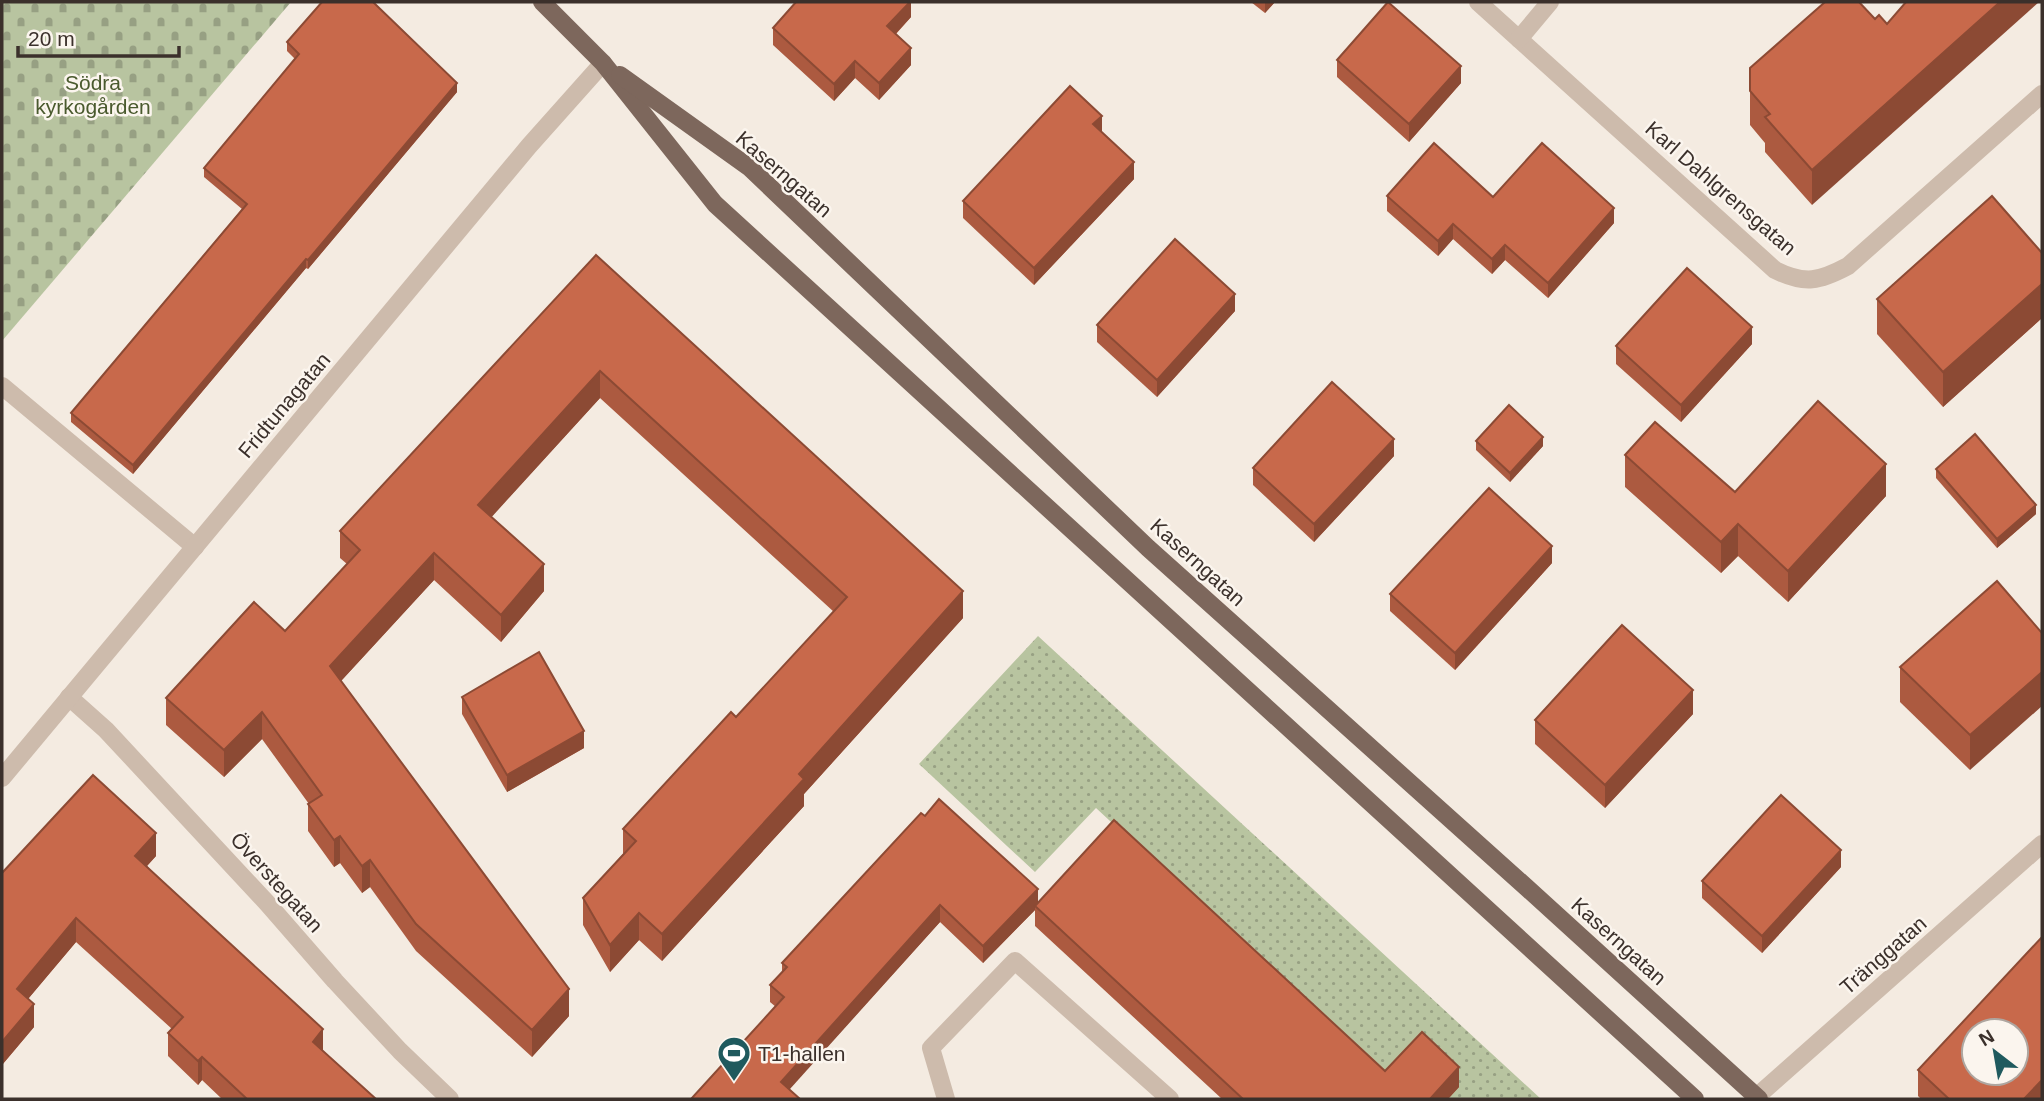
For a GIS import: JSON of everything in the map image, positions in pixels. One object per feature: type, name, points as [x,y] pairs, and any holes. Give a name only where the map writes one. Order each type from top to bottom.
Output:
[{"type":"main road","name":"Kaserngatan","points":[[542,2],[603,63],[715,204],[1695,1099]]},
{"type":"main road","name":"Kaserngatan","points":[[603,63],[750,168],[1148,548],[1527,887],[1757,1098]]},
{"type":"street","name":"Karl Dahlgrensgatan","points":[[1478,2],[1775,270],[1793,279],[1829,276],[1848,266],[2042,94]]},
{"type":"street","points":[[1519,39],[1550,2]]},
{"type":"street","name":"Fridtunagatan","points":[[2,778],[520,157],[603,63]]},
{"type":"street","points":[[2,386],[195,547]]},
{"type":"street","name":"Överstegatan","points":[[69,697],[106,730],[267,902],[400,1051],[450,1099]]},
{"type":"street","name":"Tränggatan","points":[[1757,1098],[2042,844]]},
{"type":"street","points":[[946,1099],[931,1048],[1015,961],[1170,1099]]},
{"type":"green space","name":"Södra kyrkogården","points":[[2,2],[291,2],[2,341]]},
{"type":"green space","points":[[1038,636],[1541,1099],[1410,1099],[1096,808],[1035,872],[919,764]]},
{"type":"building","points":[[322,2],[373,2],[457,83],[133,465],[71,413],[247,204],[204,168],[299,54],[287,42]]},
{"type":"building","points":[[796,2],[910,2],[887,26],[911,48],[879,83],[855,61],[834,84],[773,28]]},
{"type":"building","points":[[1388,2],[1461,66],[1409,124],[1337,60]]},
{"type":"building","points":[[1825,2],[1859,2],[1875,19],[1879,15],[1887,24],[1906,2],[2000,2],[1812,170],[1765,117],[1770,114],[1750,91],[1750,68]]},
{"type":"building","points":[[1070,86],[1102,116],[1093,124],[1134,162],[1034,268],[963,201]]},
{"type":"building","points":[[1434,143],[1493,197],[1542,143],[1614,208],[1548,283],[1505,245],[1492,259],[1453,224],[1438,241],[1387,196]]},
{"type":"building","points":[[1992,196],[2042,253],[2042,284],[1943,372],[1877,299]]},
{"type":"building","points":[[1175,239],[1235,294],[1157,380],[1097,325]]},
{"type":"building","points":[[596,255],[963,591],[799,774],[804,779],[662,934],[639,913],[610,945],[583,898],[636,841],[623,829],[731,712],[736,717],[847,597],[600,371],[478,505],[544,564],[501,615],[434,553],[330,666],[569,989],[532,1030],[416,924],[370,860],[362,866],[340,836],[334,840],[308,804],[322,795],[262,712],[224,750],[166,698],[254,602],[285,631],[360,550],[340,531]]},
{"type":"building","points":[[1687,268],[1752,327],[1681,405],[1616,346]]},
{"type":"building","points":[[1332,382],[1394,439],[1314,524],[1253,468]]},
{"type":"building","points":[[1818,401],[1886,464],[1788,571],[1738,524],[1721,542],[1625,455],[1655,422],[1735,492]]},
{"type":"building","points":[[1509,405],[1543,437],[1510,473],[1476,441]]},
{"type":"building","points":[[1975,434],[2036,505],[1997,539],[1936,469]]},
{"type":"building","points":[[1489,488],[1552,546],[1455,653],[1390,594]]},
{"type":"building","points":[[1997,581],[2042,633],[2042,672],[1970,735],[1900,667]]},
{"type":"building","points":[[1622,625],[1693,690],[1605,785],[1535,720]]},
{"type":"building","points":[[539,652],[584,731],[507,775],[462,697]]},
{"type":"building","points":[[93,775],[156,833],[135,856],[323,1029],[313,1042],[376,1099],[247,1099],[202,1057],[198,1061],[168,1033],[183,1017],[76,918],[17,989],[34,1004],[2,1042],[2,873]]},
{"type":"building","points":[[1781,795],[1841,850],[1762,936],[1702,881]]},
{"type":"building","points":[[939,799],[1038,889],[983,946],[940,905],[781,1082],[800,1099],[691,1099],[784,997],[770,985],[787,967],[782,963],[921,813],[925,816]]},
{"type":"building","points":[[1114,820],[1385,1071],[1422,1032],[1459,1067],[1430,1099],[1243,1099],[1035,906]]},
{"type":"building","points":[[2042,937],[2042,1080],[2024,1099],[1949,1099],[1918,1070],[1960,1025],[1960,1087],[2030,1087],[2030,1017],[1967,1017]]},
{"type":"place","name":"T1-hallen","points":[[734,1083]]}]
